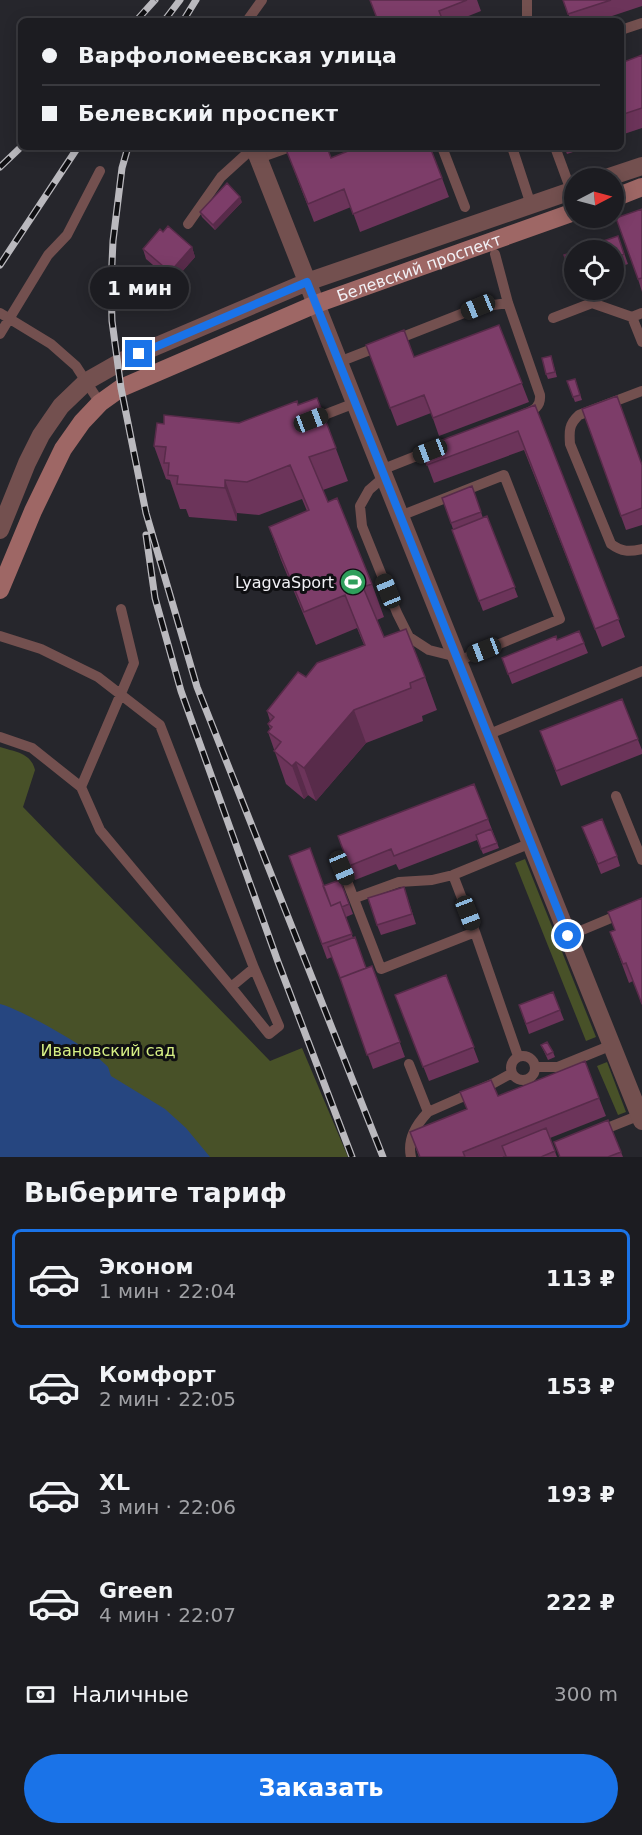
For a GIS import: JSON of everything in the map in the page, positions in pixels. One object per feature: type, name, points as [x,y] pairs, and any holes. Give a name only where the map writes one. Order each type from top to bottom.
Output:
[{"type":"street","points":[[256,151],[641,1118]]},
{"type":"street","points":[[624,172],[642,166]]},
{"type":"street","points":[[624,194],[642,187]]},
{"type":"street","name":"Белевский проспект","points":[[0,530],[41,435],[61,406],[87,381],[124,360],[307,282],[564,196]]},
{"type":"street","name":"Белевский проспект","points":[[0,590],[33,511],[63,449],[82,422],[100,403],[121,388],[144,376],[316,304],[564,216]]},
{"type":"lane","points":[[249,18],[262,0]]},
{"type":"lane","points":[[526,18],[527,0]]},
{"type":"lane","points":[[624,29],[642,23]]},
{"type":"lane","points":[[443,150],[465,207]]},
{"type":"lane","points":[[513,150],[531,205]]},
{"type":"lane","points":[[556,150],[564,169]]},
{"type":"lane","points":[[188,224],[221,177],[256,151]]},
{"type":"lane","points":[[0,334],[48,255],[66,235],[100,171]]},
{"type":"lane","points":[[495,254],[508,303],[541,402],[533,411],[510,420]]},
{"type":"lane","points":[[339,362],[478,307],[508,303]]},
{"type":"lane","points":[[554,318],[592,303],[637,315],[642,342]]},
{"type":"lane","points":[[0,313],[51,344],[76,366],[100,403]]},
{"type":"lane","points":[[642,391],[579,415],[573,421],[569,431],[570,444],[611,544],[620,550],[642,549]]},
{"type":"lane","points":[[298,425],[355,403]]},
{"type":"lane","points":[[400,516],[504,475],[560,619],[457,659],[429,650],[409,637],[362,526],[360,506],[383,473],[443,446]]},
{"type":"lane","points":[[81,787],[134,663],[121,609]]},
{"type":"lane","points":[[0,636],[41,649],[98,677],[160,725],[254,968],[279,1026],[269,1034],[100,830],[81,787],[32,748],[0,736]]},
{"type":"lane","points":[[487,735],[642,670]]},
{"type":"lane","points":[[616,796],[642,860]]},
{"type":"lane","points":[[355,898],[399,882],[432,880],[453,875],[531,843]]},
{"type":"lane","points":[[342,868],[381,969],[475,932]]},
{"type":"lane","points":[[453,875],[518,1056]]},
{"type":"lane","points":[[568,936],[642,905]]},
{"type":"lane","points":[[231,987],[254,968]]},
{"type":"lane","points":[[535,1067],[558,1066],[612,1045]]},
{"type":"lane","points":[[518,1056],[528,1056],[535,1067],[532,1076],[528,1079],[519,1079],[512,1073],[511,1063],[518,1056]]},
{"type":"lane","points":[[409,1064],[428,1112]]},
{"type":"lane","points":[[411,1157],[409,1146],[414,1132],[420,1120],[428,1112],[512,1073]]},
{"type":"lane","points":[[585,1135],[641,1118]]},
{"type":"green space","name":"Ивановский сад","points":[[0,747],[22,754],[33,764],[35,770],[23,807],[270,1061],[302,1048],[348,1157],[0,1157]]},
{"type":"green space","points":[[525,859],[596,1037],[586,1041],[515,863]]},
{"type":"green space","points":[[607,1062],[626,1112],[618,1115],[597,1066]]},
{"type":"water","points":[[0,1004],[40,1022],[89,1051],[108,1067],[111,1076],[165,1109],[186,1128],[210,1157],[0,1157]]},
{"type":"building","points":[[370,0],[467,0],[439,11],[442,18],[377,18]]},
{"type":"building","points":[[563,0],[611,0],[568,14]]},
{"type":"building","points":[[642,55],[642,108],[624,114],[624,62]]},
{"type":"building","points":[[286,150],[328,150],[331,158],[351,150],[431,150],[442,178],[353,214],[344,189],[308,204]]},
{"type":"building","points":[[227,183],[240,197],[213,225],[200,212]]},
{"type":"building","points":[[642,209],[642,278],[638,279],[620,228],[624,228],[624,215]]},
{"type":"building","points":[[168,226],[192,247],[170,272],[143,249],[160,229],[163,232]]},
{"type":"building","points":[[618,236],[619,240],[606,240]]},
{"type":"building","points":[[499,325],[522,383],[433,418],[424,395],[390,408],[366,345],[404,330],[414,357]]},
{"type":"building","points":[[551,356],[555,372],[546,374],[542,358]]},
{"type":"building","points":[[575,379],[580,395],[573,397],[567,381]]},
{"type":"building","points":[[617,396],[642,465],[642,508],[621,516],[582,409]]},
{"type":"building","points":[[317,398],[336,448],[309,457],[328,502],[337,498],[372,584],[363,587],[384,637],[406,629],[425,677],[410,683],[411,688],[354,710],[304,768],[296,762],[292,766],[274,751],[281,742],[268,732],[272,727],[268,724],[274,717],[267,711],[298,672],[306,677],[317,663],[365,645],[345,595],[304,612],[269,527],[309,510],[290,465],[247,482],[225,480],[225,488],[177,484],[178,476],[168,475],[169,463],[164,463],[166,447],[154,446],[157,423],[164,424],[164,415],[239,423],[297,401],[298,405]]},
{"type":"building","points":[[535,405],[619,619],[595,629],[518,431],[427,465],[421,448]]},
{"type":"building","points":[[472,486],[481,512],[451,523],[442,498]]},
{"type":"building","points":[[487,516],[515,587],[479,601],[452,530]]},
{"type":"building","points":[[579,631],[584,643],[508,674],[502,658],[556,636],[557,640]]},
{"type":"building","points":[[622,699],[638,739],[556,771],[540,731]]},
{"type":"building","points":[[474,784],[488,819],[394,856],[391,849],[349,866],[338,836]]},
{"type":"building","points":[[602,819],[617,856],[598,864],[582,827]]},
{"type":"building","points":[[491,829],[497,843],[481,849],[476,835]]},
{"type":"building","points":[[310,848],[331,906],[340,902],[352,934],[322,944],[289,856]]},
{"type":"building","points":[[340,880],[349,904],[342,907],[340,902],[331,906],[323,886]]},
{"type":"building","points":[[404,887],[412,914],[377,925],[368,898]]},
{"type":"building","points":[[642,898],[642,1004],[626,963],[623,964],[610,932],[615,930],[608,912]]},
{"type":"building","points":[[355,937],[366,968],[340,978],[328,947]]},
{"type":"building","points":[[372,966],[400,1042],[367,1055],[340,978]]},
{"type":"building","points":[[446,975],[474,1047],[423,1067],[395,995]]},
{"type":"building","points":[[553,992],[560,1010],[526,1024],[519,1005]]},
{"type":"building","points":[[547,1042],[553,1052],[547,1055],[541,1045]]},
{"type":"building","points":[[585,1061],[599,1098],[463,1152],[465,1157],[420,1157],[410,1132],[467,1109],[460,1092],[491,1080],[498,1096]]},
{"type":"building","points":[[608,1120],[621,1152],[608,1157],[560,1157],[554,1142]]},
{"type":"building","points":[[546,1128],[555,1151],[541,1157],[503,1157],[506,1156],[502,1146]]},
{"type":"railway","points":[[139,18],[155,0]]},
{"type":"railway","points":[[166,18],[180,0]]},
{"type":"railway","points":[[185,18],[196,0]]},
{"type":"railway","points":[[0,167],[18,150]]},
{"type":"railway","points":[[0,265],[76,150]]},
{"type":"railway","points":[[127,150],[122,168],[113,241],[112,321],[121,388],[146,513],[197,687],[383,1157]]},
{"type":"railway","points":[[146,535],[155,598],[181,691],[278,962],[352,1157]]},
{"type":"place","name":"LyagvaSport","points":[[353,582]]},
{"type":"route","points":[[139,354],[307,282],[568,936]]}]
